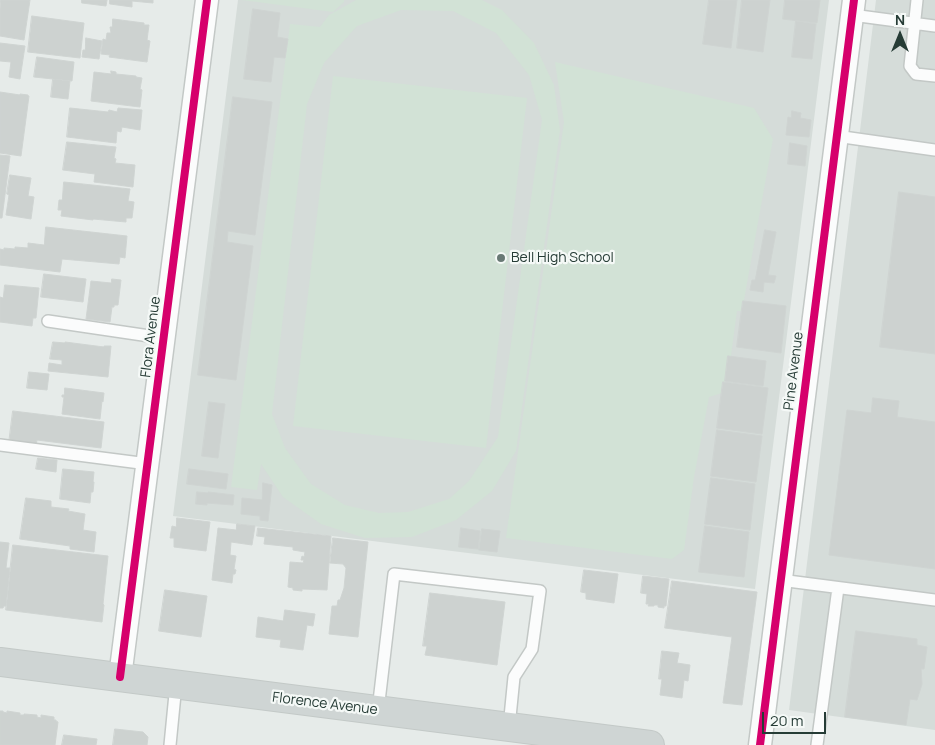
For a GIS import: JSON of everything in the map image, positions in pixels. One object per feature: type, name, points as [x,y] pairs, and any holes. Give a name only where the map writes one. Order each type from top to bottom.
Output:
[{"type":"main road","name":"Florence Avenue","points":[[0,662],[634,744]]},
{"type":"street","name":"Flora Avenue","points":[[120,677],[207,0]]},
{"type":"street","name":"Pine Avenue","points":[[760,745],[853,8]]},
{"type":"lane","points":[[917,0],[910,66],[916,74],[935,76]]},
{"type":"lane","points":[[853,8],[914,24],[935,26]]},
{"type":"lane","points":[[836,136],[935,150]]},
{"type":"lane","points":[[48,321],[164,338]]},
{"type":"lane","points":[[0,445],[148,464]]},
{"type":"lane","points":[[378,710],[394,574],[540,590],[532,649],[514,677],[509,727]]},
{"type":"lane","points":[[780,580],[935,600]]},
{"type":"lane","points":[[817,745],[838,588]]},
{"type":"lane","points":[[170,745],[176,684]]},
{"type":"shaded area","name":"Bell High School","points":[[238,0],[829,0],[755,589],[173,516]]},
{"type":"shaded area","points":[[876,0],[935,0],[935,730],[789,710]]},
{"type":"green space","points":[[242,0],[344,0],[344,2],[333,12]]},
{"type":"green space","points":[[356,0],[482,0],[502,10],[534,43],[554,85],[560,130],[516,451],[492,491],[456,520],[412,537],[365,538],[321,524],[283,497],[261,464],[257,490],[231,487],[290,24],[320,27],[329,15]],"holes":[[[401,10],[453,11],[496,33],[529,75],[542,120],[498,437],[469,481],[449,499],[408,512],[379,513],[345,505],[311,484],[285,448],[272,414],[307,104],[324,63],[357,26]]]},
{"type":"green space","points":[[555,62],[754,108],[773,139],[742,311],[737,311],[731,356],[728,356],[722,393],[709,397],[694,477],[684,550],[672,559],[506,538],[564,122]]},
{"type":"green space","points":[[333,76],[527,98],[486,448],[293,426]]},
{"type":"building","points":[[1,0],[30,0],[24,40],[0,36]]},
{"type":"building","points":[[82,0],[107,0],[106,6],[82,3]]},
{"type":"building","points":[[110,0],[153,0],[153,3],[132,1],[132,7],[110,4]]},
{"type":"building","points":[[709,0],[737,0],[731,48],[703,44]]},
{"type":"building","points":[[742,0],[770,0],[763,52],[737,48]]},
{"type":"building","points":[[785,0],[820,0],[817,23],[783,19]]},
{"type":"building","points":[[253,9],[280,13],[277,37],[288,39],[285,58],[274,57],[271,82],[244,79]]},
{"type":"building","points":[[32,16],[84,23],[80,58],[28,52]]},
{"type":"building","points":[[113,19],[149,25],[147,40],[150,41],[147,62],[109,57],[110,55],[101,54],[103,39],[106,40],[107,33],[111,33],[110,27],[112,27]]},
{"type":"building","points":[[796,21],[816,24],[812,59],[792,57]]},
{"type":"building","points":[[86,38],[102,41],[99,59],[82,57]]},
{"type":"building","points":[[0,43],[25,46],[20,79],[9,77],[11,62],[0,61]]},
{"type":"building","points":[[37,57],[74,62],[72,81],[34,77]]},
{"type":"building","points":[[111,71],[116,72],[116,74],[142,78],[140,107],[91,101],[94,72],[111,74]]},
{"type":"building","points":[[53,79],[70,81],[68,99],[51,97]]},
{"type":"building","points":[[0,92],[29,96],[21,156],[0,153]]},
{"type":"building","points":[[233,97],[272,102],[255,235],[228,231],[227,242],[253,246],[236,380],[198,375]]},
{"type":"building","points":[[70,108],[108,112],[109,110],[117,112],[118,108],[142,110],[140,130],[122,127],[121,132],[117,131],[116,143],[67,137]]},
{"type":"building","points":[[792,111],[801,113],[800,118],[811,120],[809,137],[786,135],[788,117],[791,118]]},
{"type":"building","points":[[67,142],[116,147],[115,163],[135,165],[133,187],[94,182],[95,174],[63,170]]},
{"type":"building","points":[[790,143],[807,146],[805,166],[788,164]]},
{"type":"building","points":[[0,155],[10,156],[2,218],[0,218]]},
{"type":"building","points":[[10,175],[31,178],[28,196],[34,197],[31,219],[6,215]]},
{"type":"building","points":[[64,182],[130,189],[128,201],[134,202],[132,218],[126,218],[126,222],[61,216],[62,210],[58,210],[59,200],[62,200]]},
{"type":"building","points":[[899,192],[935,197],[935,354],[880,347]]},
{"type":"building","points":[[46,227],[127,236],[125,258],[120,257],[119,264],[62,259],[60,272],[0,265],[0,249],[28,248],[28,243],[44,245]]},
{"type":"building","points":[[765,230],[776,232],[768,275],[776,276],[774,283],[764,282],[763,292],[750,290],[752,280],[755,280]]},
{"type":"building","points":[[44,274],[86,279],[83,302],[41,297]]},
{"type":"building","points":[[112,279],[121,280],[118,305],[112,307],[110,322],[86,319],[91,281],[111,283]]},
{"type":"building","points":[[5,285],[39,288],[36,318],[33,318],[32,326],[0,322],[0,297],[3,298]]},
{"type":"building","points":[[743,301],[786,306],[781,353],[737,347]]},
{"type":"building","points":[[53,342],[111,346],[108,377],[48,371],[49,363],[62,365],[62,360],[50,359]]},
{"type":"building","points":[[728,356],[766,361],[763,386],[725,381]]},
{"type":"building","points":[[29,372],[49,374],[47,390],[27,388]]},
{"type":"building","points":[[723,382],[768,388],[762,434],[717,428]]},
{"type":"building","points":[[65,388],[104,393],[100,419],[62,414],[64,397],[62,395],[64,395]]},
{"type":"building","points":[[873,398],[899,401],[897,417],[935,422],[935,569],[829,555],[847,410],[871,413]]},
{"type":"building","points":[[209,402],[225,404],[218,458],[202,456]]},
{"type":"building","points":[[13,411],[104,422],[101,448],[37,440],[36,446],[9,443]]},
{"type":"building","points":[[717,430],[762,436],[756,482],[711,476]]},
{"type":"building","points":[[38,458],[57,460],[56,472],[36,469]]},
{"type":"building","points":[[63,469],[94,472],[93,492],[91,492],[90,503],[60,499]]},
{"type":"building","points":[[189,469],[228,474],[226,489],[187,484]]},
{"type":"building","points":[[711,478],[755,484],[750,530],[705,524]]},
{"type":"building","points":[[263,483],[272,485],[268,521],[260,520],[260,516],[241,514],[242,498],[262,500]]},
{"type":"building","points":[[197,492],[234,495],[233,505],[196,504]]},
{"type":"building","points":[[26,498],[51,501],[51,507],[69,509],[68,511],[85,514],[83,530],[96,532],[94,552],[70,549],[70,546],[20,539]]},
{"type":"building","points":[[177,518],[210,522],[206,551],[174,547],[174,538],[170,538],[172,526],[176,527]]},
{"type":"building","points":[[237,524],[255,526],[252,545],[231,542],[230,555],[236,556],[234,569],[236,570],[235,574],[233,574],[232,583],[212,580],[218,528],[236,530]]},
{"type":"building","points":[[705,526],[749,532],[744,577],[699,572]]},
{"type":"building","points":[[258,528],[331,536],[327,590],[302,589],[302,591],[293,590],[293,588],[288,587],[290,562],[303,563],[304,560],[301,560],[305,552],[293,550],[293,547],[264,544],[265,537],[257,536]]},
{"type":"building","points":[[461,528],[480,531],[478,549],[459,547]]},
{"type":"building","points":[[482,529],[500,531],[497,552],[479,550]]},
{"type":"building","points":[[333,538],[368,542],[358,637],[329,634],[332,606],[337,606],[338,600],[340,600],[344,588],[346,568],[343,564],[330,563]]},
{"type":"building","points":[[0,542],[9,543],[6,568],[10,568],[6,606],[3,608],[0,608]]},
{"type":"building","points":[[13,545],[108,556],[102,622],[6,610]]},
{"type":"building","points":[[584,570],[618,574],[614,603],[586,599],[586,593],[581,592]]},
{"type":"building","points":[[643,576],[669,579],[666,606],[664,608],[658,607],[658,605],[648,606],[649,604],[646,604],[647,594],[641,593]]},
{"type":"building","points":[[672,581],[757,592],[742,705],[723,703],[732,637],[665,628]]},
{"type":"building","points":[[165,590],[207,596],[201,637],[159,631]]},
{"type":"building","points":[[430,593],[505,602],[497,665],[425,655],[427,646],[423,646]]},
{"type":"building","points":[[285,610],[315,614],[313,626],[307,625],[303,650],[280,647],[281,640],[256,637],[258,617],[283,621]]},
{"type":"building","points":[[856,631],[917,639],[917,645],[927,647],[924,669],[921,669],[922,684],[917,700],[910,699],[906,725],[845,717]]},
{"type":"building","points":[[662,651],[679,653],[677,663],[690,665],[688,681],[684,680],[682,698],[660,695],[662,679],[659,679]]},
{"type":"building","points":[[0,711],[20,713],[20,715],[37,715],[37,717],[41,718],[41,715],[54,717],[54,720],[58,722],[55,745],[0,745]]},
{"type":"building","points":[[115,729],[143,732],[148,737],[147,745],[113,745]]},
{"type":"building","points":[[64,735],[97,739],[96,745],[62,745]]},
{"type":"cycle path","points":[[120,677],[207,0]]},
{"type":"cycle path","points":[[760,745],[854,0]]},
{"type":"place","name":"Bell High School","points":[[501,258]]}]
